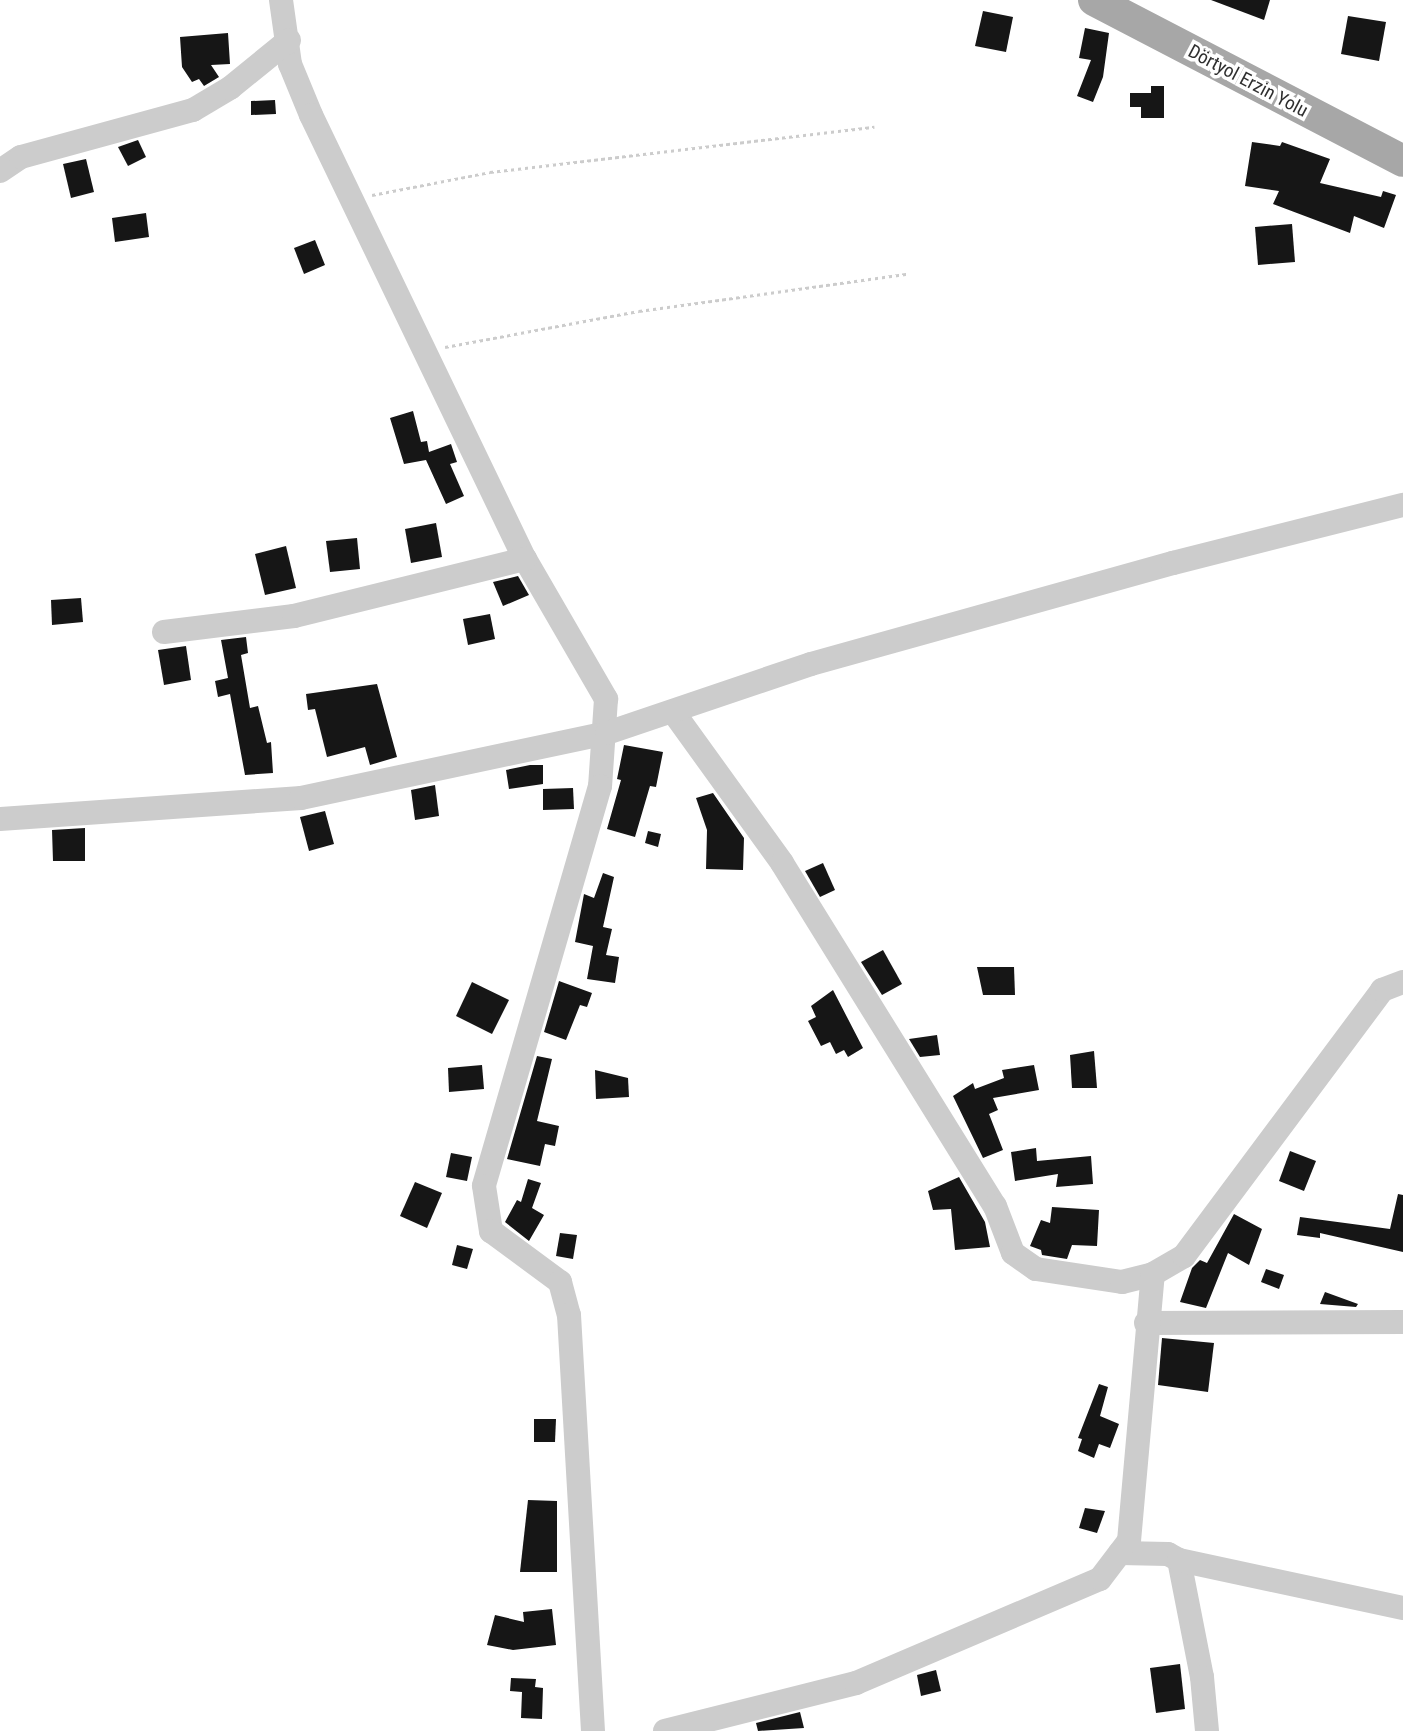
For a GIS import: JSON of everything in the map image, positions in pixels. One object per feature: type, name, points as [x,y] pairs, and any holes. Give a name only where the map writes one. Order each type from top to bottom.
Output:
[{"type":"main road","name":"Dörtyol Erzin Yolu","points":[[1094,0],[1403,161]]},
{"type":"street","points":[[281,0],[289,40],[290,64],[351,199],[526,559],[606,699],[607,733],[600,786],[484,1186],[491,1231],[559,1282],[569,1315],[593,1731]]},
{"type":"street","points":[[0,171],[21,157],[193,110],[230,88],[289,40]]},
{"type":"street","points":[[0,819],[301,798],[607,733],[674,713],[811,664],[1173,563],[1403,505]]},
{"type":"street","points":[[164,632],[294,616],[526,559]]},
{"type":"street","points":[[674,713],[782,863],[988,1194],[1013,1253],[1036,1269],[1122,1282],[1153,1274],[1184,1256],[1382,990],[1403,982]]},
{"type":"street","points":[[665,1731],[856,1683],[1100,1579],[1129,1541],[1146,1323],[1153,1274]]},
{"type":"street","points":[[1146,1323],[1403,1322]]},
{"type":"street","points":[[1120,1553],[1168,1554],[1179,1559],[1403,1608]]},
{"type":"street","points":[[1179,1559],[1202,1677],[1207,1731]]},
{"type":"path","points":[[351,199],[490,172],[874,127]]},
{"type":"path","points":[[425,350],[639,311],[907,274]]},
{"type":"building","points":[[1211,0],[1270,0],[1264,20]]},
{"type":"building","points":[[983,11],[1013,17],[1006,52],[975,46]]},
{"type":"building","points":[[1348,16],[1386,22],[1379,61],[1341,54]]},
{"type":"building","points":[[1085,28],[1109,33],[1103,77],[1093,102],[1077,96],[1091,60],[1079,58]]},
{"type":"building","points":[[228,33],[230,64],[211,65],[219,77],[204,86],[199,79],[192,82],[182,67],[180,37]]},
{"type":"building","points":[[1151,86],[1164,86],[1164,118],[1141,118],[1141,107],[1130,107],[1130,93],[1151,93]]},
{"type":"building","points":[[275,100],[276,114],[251,115],[251,101]]},
{"type":"building","points":[[138,140],[146,157],[128,166],[118,147]]},
{"type":"building","points":[[1252,142],[1280,146],[1282,142],[1330,159],[1320,183],[1381,197],[1383,191],[1396,195],[1384,228],[1354,216],[1350,233],[1273,204],[1279,191],[1245,186]]},
{"type":"building","points":[[86,159],[94,192],[71,198],[63,164]]},
{"type":"building","points":[[146,213],[149,237],[115,242],[112,218]]},
{"type":"building","points":[[1292,224],[1295,262],[1258,265],[1255,227]]},
{"type":"building","points":[[315,240],[325,265],[304,274],[294,248]]},
{"type":"building","points":[[413,411],[421,442],[427,441],[429,452],[451,444],[457,462],[450,464],[464,496],[446,504],[426,460],[404,464],[390,418]]},
{"type":"building","points":[[436,523],[442,557],[411,563],[405,529]]},
{"type":"building","points":[[357,538],[360,569],[330,572],[326,541]]},
{"type":"building","points":[[286,546],[296,588],[265,595],[255,554]]},
{"type":"building","points":[[518,576],[529,595],[503,606],[493,582]]},
{"type":"building","points":[[81,598],[83,622],[52,625],[51,600]]},
{"type":"building","points":[[490,614],[495,639],[468,645],[463,619]]},
{"type":"building","points":[[246,637],[248,653],[241,655],[250,708],[258,706],[267,743],[271,742],[273,773],[245,775],[230,694],[218,697],[215,681],[228,678],[221,640]]},
{"type":"building","points":[[186,646],[191,680],[164,685],[158,650]]},
{"type":"building","points":[[377,684],[397,757],[370,765],[365,747],[327,757],[315,709],[308,710],[306,694]]},
{"type":"building","points":[[624,745],[663,752],[656,787],[650,786],[635,837],[607,829],[621,780],[617,779]]},
{"type":"building","points":[[543,765],[543,784],[509,789],[506,770]]},
{"type":"building","points":[[435,785],[439,816],[415,820],[411,790]]},
{"type":"building","points":[[573,788],[574,809],[543,810],[543,789]]},
{"type":"building","points":[[713,793],[744,838],[743,870],[706,869],[707,830],[696,798]]},
{"type":"building","points":[[325,811],[334,844],[309,851],[300,817]]},
{"type":"building","points":[[85,828],[85,861],[53,861],[52,830]]},
{"type":"building","points":[[648,831],[661,834],[658,847],[645,843]]},
{"type":"building","points":[[823,863],[835,890],[820,897],[805,871]]},
{"type":"building","points":[[603,873],[614,877],[603,927],[612,929],[606,955],[619,957],[615,983],[587,979],[593,946],[575,942],[584,894],[594,898]]},
{"type":"building","points":[[883,950],[902,984],[882,995],[861,962]]},
{"type":"building","points":[[977,967],[1014,967],[1015,995],[983,995]]},
{"type":"building","points":[[559,981],[592,993],[587,1007],[580,1005],[566,1040],[544,1032]]},
{"type":"building","points":[[472,982],[509,1000],[492,1034],[456,1016]]},
{"type":"building","points":[[833,990],[863,1048],[848,1057],[844,1050],[836,1054],[830,1042],[821,1046],[808,1021],[816,1017],[811,1006]]},
{"type":"building","points":[[937,1035],[940,1055],[920,1057],[909,1039]]},
{"type":"building","points":[[1094,1051],[1097,1088],[1072,1088],[1070,1055]]},
{"type":"building","points":[[537,1056],[552,1059],[537,1121],[559,1126],[555,1146],[545,1144],[540,1166],[507,1159]]},
{"type":"building","points":[[482,1065],[484,1089],[449,1092],[448,1068]]},
{"type":"building","points":[[1034,1065],[1039,1090],[993,1098],[998,1110],[989,1114],[1003,1150],[983,1158],[953,1096],[973,1083],[975,1089],[1004,1078],[1002,1070]]},
{"type":"building","points":[[595,1070],[628,1078],[629,1097],[596,1099]]},
{"type":"building","points":[[1036,1148],[1037,1161],[1091,1156],[1093,1184],[1056,1187],[1058,1174],[1015,1181],[1011,1152]]},
{"type":"building","points":[[1290,1151],[1316,1161],[1304,1191],[1279,1181]]},
{"type":"building","points":[[451,1153],[472,1157],[467,1181],[446,1177]]},
{"type":"building","points":[[959,1177],[985,1222],[990,1247],[955,1250],[951,1209],[933,1210],[928,1191]]},
{"type":"building","points":[[528,1179],[541,1183],[532,1208],[544,1215],[529,1241],[505,1222],[517,1200],[521,1202]]},
{"type":"building","points":[[415,1182],[442,1193],[427,1228],[400,1216]]},
{"type":"building","points":[[1398,1194],[1403,1195],[1403,1252],[1320,1233],[1320,1238],[1297,1235],[1300,1217],[1390,1229]]},
{"type":"building","points":[[1052,1207],[1099,1210],[1097,1246],[1072,1245],[1067,1259],[1042,1255],[1041,1250],[1030,1246],[1041,1220],[1050,1223]]},
{"type":"building","points":[[1234,1214],[1262,1229],[1249,1265],[1228,1253],[1206,1308],[1180,1302],[1192,1268],[1200,1260],[1207,1263]]},
{"type":"building","points":[[560,1233],[577,1235],[573,1259],[556,1256]]},
{"type":"building","points":[[457,1245],[473,1249],[467,1269],[452,1265]]},
{"type":"building","points":[[1266,1269],[1284,1275],[1279,1289],[1261,1282]]},
{"type":"building","points":[[1325,1292],[1358,1304],[1356,1307],[1320,1304]]},
{"type":"building","points":[[1162,1338],[1214,1343],[1208,1392],[1158,1385]]},
{"type":"building","points":[[1099,1384],[1108,1387],[1100,1416],[1119,1424],[1110,1448],[1099,1444],[1094,1458],[1078,1451],[1082,1439],[1078,1438]]},
{"type":"building","points":[[534,1419],[556,1419],[555,1442],[534,1442]]},
{"type":"building","points":[[528,1500],[557,1501],[557,1572],[520,1572]]},
{"type":"building","points":[[1085,1508],[1105,1511],[1097,1533],[1079,1528]]},
{"type":"building","points":[[552,1609],[556,1645],[513,1650],[487,1645],[495,1615],[524,1622],[523,1612]]},
{"type":"building","points":[[1180,1664],[1185,1709],[1156,1713],[1150,1668]]},
{"type":"building","points":[[936,1670],[941,1691],[921,1696],[917,1675]]},
{"type":"building","points":[[511,1678],[536,1679],[535,1687],[543,1688],[542,1719],[521,1718],[522,1692],[510,1691]]},
{"type":"building","points":[[800,1712],[804,1728],[758,1731],[756,1723]]}]
